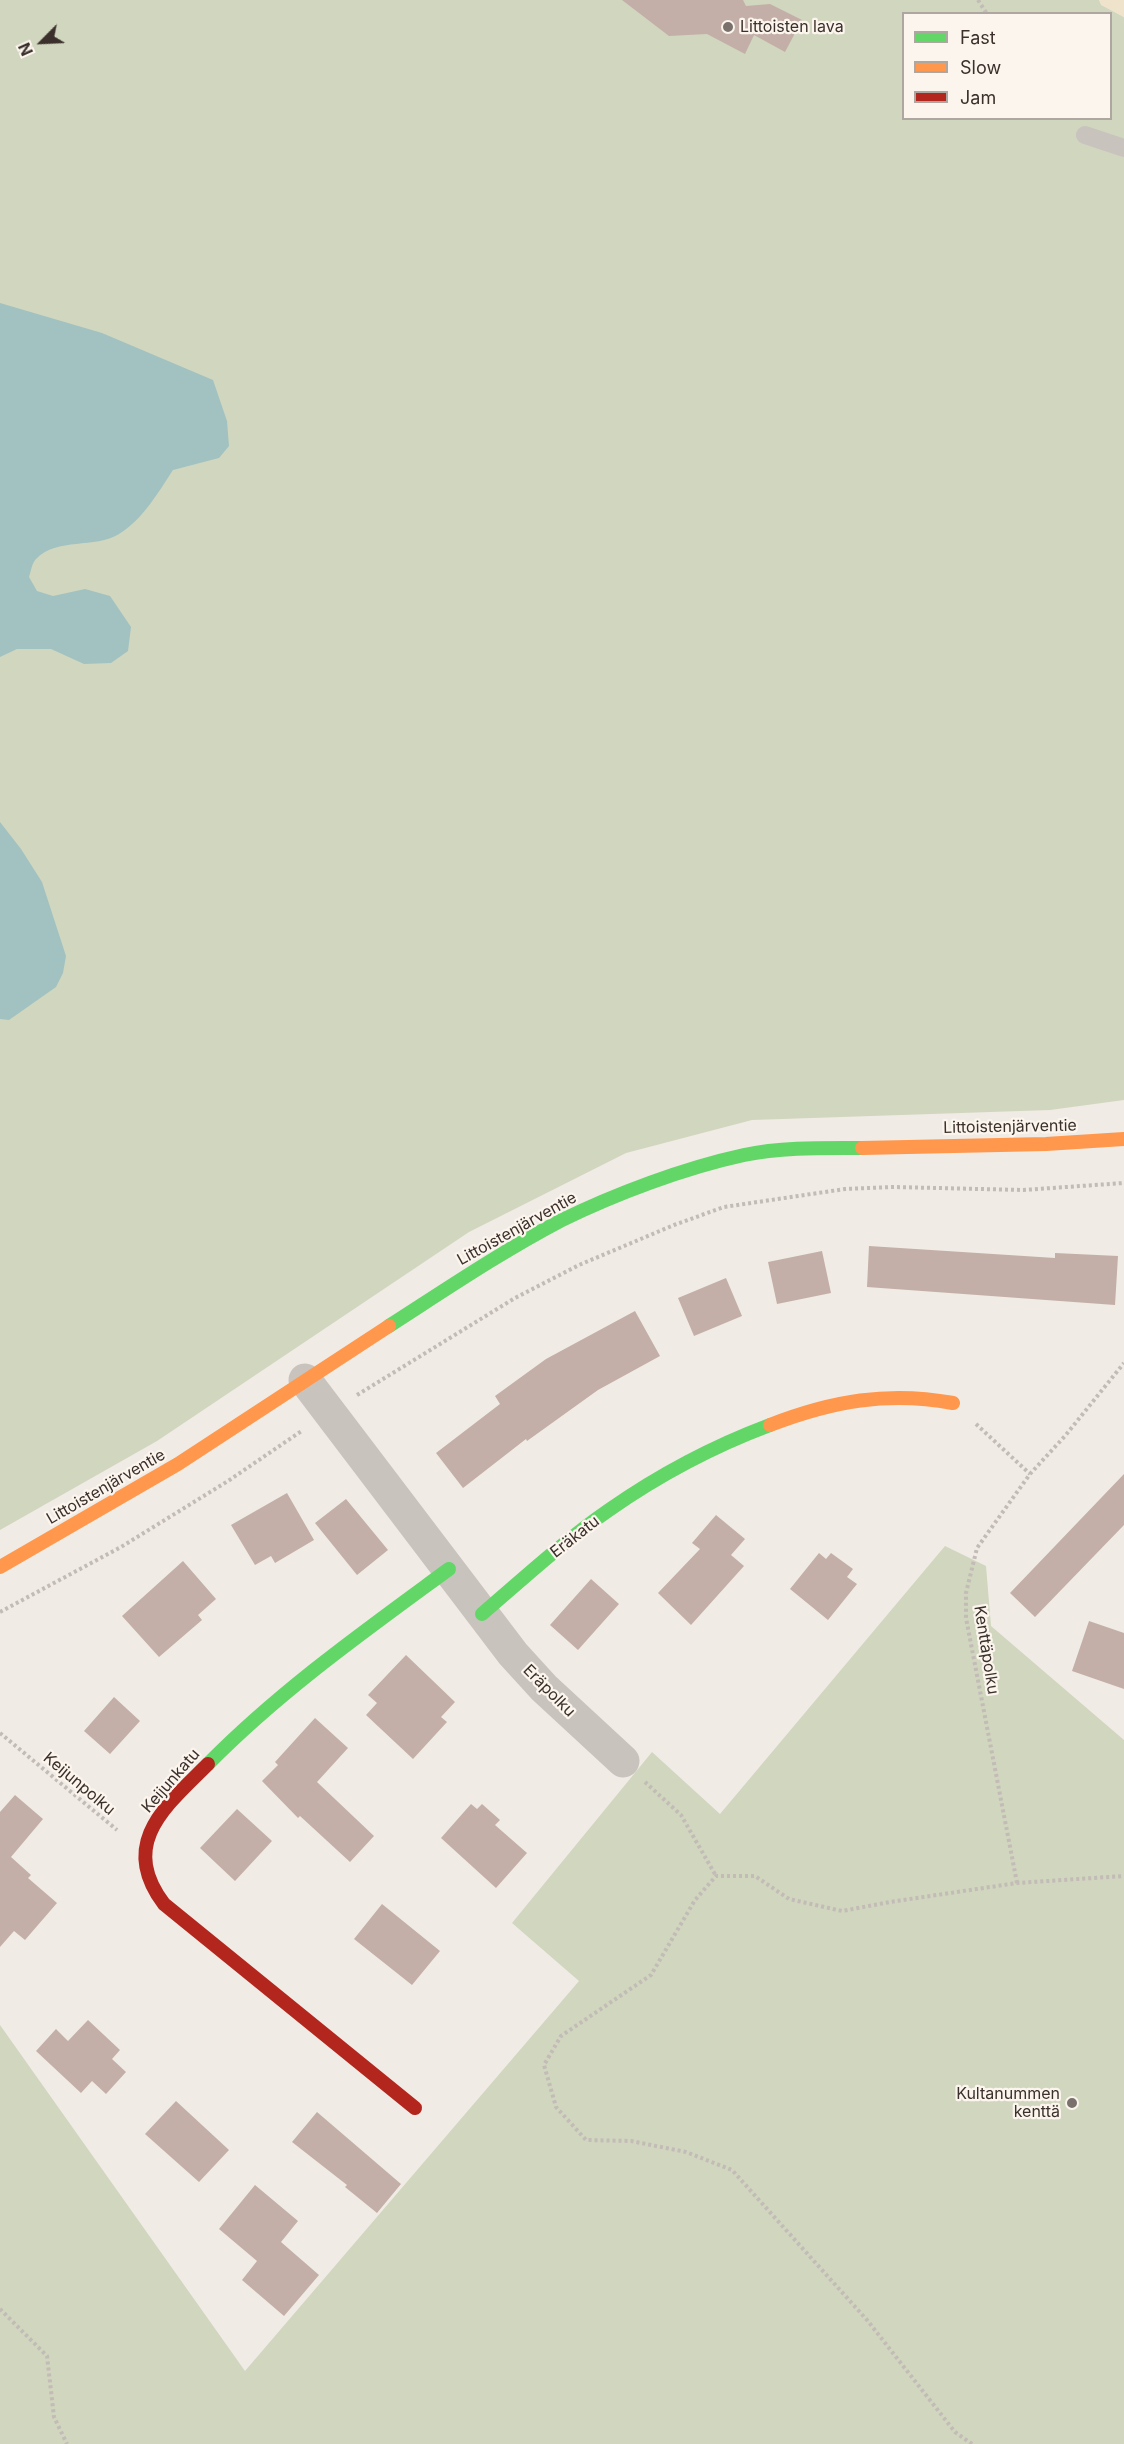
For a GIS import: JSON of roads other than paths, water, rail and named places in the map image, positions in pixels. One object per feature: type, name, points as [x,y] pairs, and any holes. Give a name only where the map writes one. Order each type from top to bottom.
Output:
[{"type":"street","name":"Littoistenjärventie","points":[[0,1567],[178,1464],[439,1291],[521,1242],[606,1200],[703,1166],[745,1155],[797,1149],[1046,1144],[1124,1139]]},
{"type":"street","points":[[305,1380],[482,1614]]},
{"type":"street","name":"Eräkatu","points":[[482,1614],[559,1549],[627,1497],[682,1466],[739,1439],[814,1410],[852,1400],[919,1397],[953,1403]]},
{"type":"street","name":"Keijunkatu","points":[[415,2108],[164,1904],[154,1892],[144,1865],[148,1835],[165,1808],[254,1718],[309,1673],[449,1569]]},
{"type":"street","name":"Eräpolku","points":[[482,1614],[543,1688],[623,1761]]},
{"type":"lane","points":[[1085,135],[1124,148]]},
{"type":"water","points":[[0,303],[102,333],[213,380],[227,421],[229,446],[219,458],[173,470],[149,505],[128,528],[99,541],[54,548],[45,552],[34,563],[29,577],[37,591],[53,596],[85,589],[110,596],[131,627],[128,651],[111,663],[84,664],[51,649],[17,649],[0,657]]},
{"type":"water","points":[[0,822],[42,882],[66,956],[63,973],[56,987],[9,1020],[0,1019]]},
{"type":"place","name":"Littoisten lava","points":[[728,27]]},
{"type":"place","name":"Kultanummen kenttä","points":[[1072,2103]]}]
